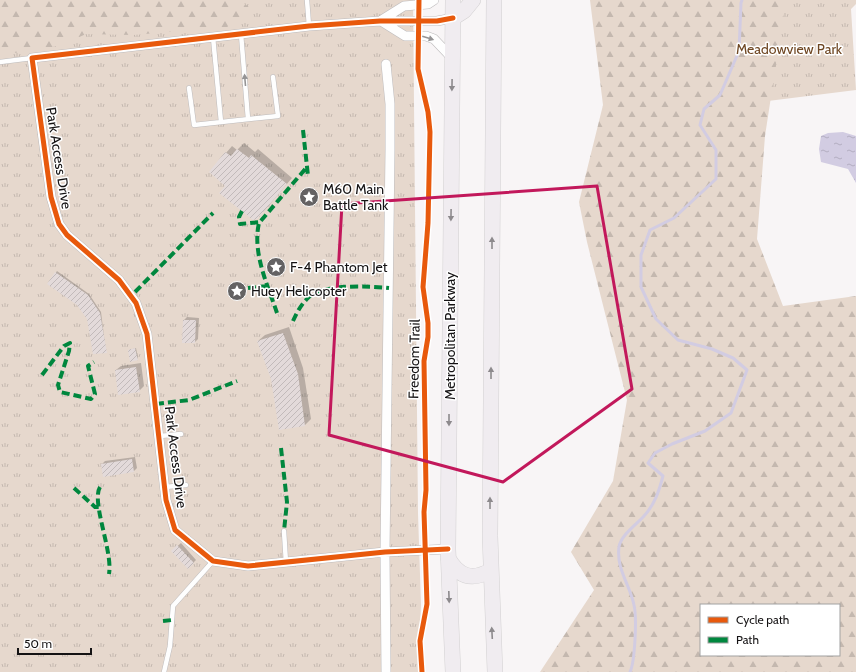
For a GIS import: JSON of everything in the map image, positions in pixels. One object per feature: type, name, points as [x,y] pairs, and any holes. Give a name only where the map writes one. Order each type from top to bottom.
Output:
[{"type":"main road","name":"Metropolitan Parkway","points":[[453,0],[448,554],[453,672]]},
{"type":"main road","points":[[452,18],[464,11],[473,0]]},
{"type":"main road","points":[[494,0],[490,571],[495,672]]},
{"type":"main road","points":[[448,554],[454,568],[466,575],[477,575],[490,571]]},
{"type":"street","points":[[380,21],[404,6],[428,4],[434,0]]},
{"type":"street","points":[[32,58],[309,26],[380,21],[437,21],[452,18]]},
{"type":"street","points":[[380,21],[404,36],[426,36],[434,39],[452,58]]},
{"type":"street","name":"Park Access Drive","points":[[32,58],[54,211],[59,224],[67,235],[119,280],[136,303],[147,334],[160,436],[166,500],[175,530],[213,561],[225,564],[248,566],[385,552],[448,554]]},
{"type":"street","points":[[386,64],[390,104],[385,552],[386,672]]},
{"type":"lane","points":[[307,0],[309,26]]},
{"type":"lane","points":[[241,34],[248,119]]},
{"type":"lane","points":[[213,37],[222,122]]},
{"type":"lane","points":[[0,62],[32,58]]},
{"type":"lane","points":[[190,88],[194,125],[278,116],[273,77]]},
{"type":"lane","points":[[160,436],[181,434]]},
{"type":"lane","points":[[165,487],[186,485]]},
{"type":"lane","points":[[284,531],[286,563]]},
{"type":"lane","points":[[164,672],[170,646],[173,606],[213,561]]},
{"type":"highlighted area","points":[[597,186],[632,389],[503,482],[329,435],[342,204]]},
{"type":"green space","points":[[0,0],[413,0],[418,513],[421,605],[418,672],[0,672]]},
{"type":"green space","points":[[0,0],[240,0],[250,8],[242,18],[227,27],[133,35],[86,34],[66,43],[49,48],[14,53],[0,66]]},
{"type":"green space","points":[[590,0],[788,0],[785,5],[765,136],[757,239],[783,306],[856,296],[856,672],[540,672],[594,590],[571,552],[613,481],[627,400],[587,242],[579,202],[603,105]]},
{"type":"green space","name":"Meadowview Park","points":[[742,0],[856,0],[856,4],[851,9],[856,90],[704,109]]},
{"type":"water","points":[[843,132],[856,136],[856,183],[848,169],[821,162],[819,149],[821,136],[828,133]]},
{"type":"building","points":[[237,149],[249,158],[251,155],[287,184],[257,219],[253,220],[219,193],[225,186],[209,172],[225,152],[231,156]]},
{"type":"building","points":[[55,272],[88,295],[100,313],[107,353],[93,354],[87,319],[77,305],[47,284]]},
{"type":"building","points":[[183,320],[196,320],[195,343],[182,343]]},
{"type":"building","points":[[283,333],[298,374],[305,426],[279,430],[271,379],[257,341]]},
{"type":"building","points":[[135,348],[138,360],[130,362],[128,350]]},
{"type":"building","points":[[136,367],[140,392],[118,395],[115,370]]},
{"type":"building","points":[[132,459],[134,472],[103,477],[101,464]]},
{"type":"building","points":[[177,545],[194,563],[188,569],[171,551]]},
{"type":"waterway","points":[[630,672],[634,650],[635,611],[632,598],[621,570],[619,547],[626,534],[648,511],[658,492],[663,476],[648,463],[655,453],[672,444],[705,431],[731,413],[747,370],[733,358],[712,349],[678,340],[656,319],[641,287],[641,255],[650,230],[674,218],[716,179],[716,150],[700,125],[704,109],[720,95],[739,51],[742,0]]},
{"type":"marked path","points":[[303,130],[308,176]]},
{"type":"marked path","points":[[277,313],[259,258],[257,234],[259,223],[307,167]]},
{"type":"marked path","points":[[242,211],[239,217],[240,224],[260,222]]},
{"type":"marked path","points":[[135,292],[213,213]]},
{"type":"marked path","points":[[248,288],[268,286]]},
{"type":"marked path","points":[[293,321],[305,302],[310,296],[317,292],[326,289],[348,287],[389,288]]},
{"type":"marked path","points":[[42,375],[64,346],[70,343],[69,351],[58,385],[60,392],[91,399],[95,394],[88,366],[94,362]]},
{"type":"marked path","points":[[156,404],[189,400],[237,381]]},
{"type":"marked path","points":[[281,448],[287,502],[284,531]]},
{"type":"marked path","points":[[100,487],[98,504],[108,553],[109,574]]},
{"type":"marked path","points":[[74,488],[95,507],[99,507]]},
{"type":"marked path","points":[[163,621],[172,620]]},
{"type":"cycle path","name":"Freedom Trail","points":[[419,0],[418,69],[428,112],[430,132],[428,223],[423,287],[428,323],[428,337],[424,361],[426,490],[424,512],[427,604],[420,641],[422,672]]},
{"type":"cycle path","points":[[448,549],[385,552],[248,566],[213,561],[175,530],[166,500],[147,334],[136,303],[119,280],[67,235],[59,224],[51,197],[32,58],[309,26],[380,21],[437,21],[453,18]]},
{"type":"place","name":"M60 Main Battle Tank","points":[[309,197]]},
{"type":"place","name":"F-4 Phantom Jet","points":[[276,267]]},
{"type":"place","name":"Huey Helicopter","points":[[237,291]]}]
